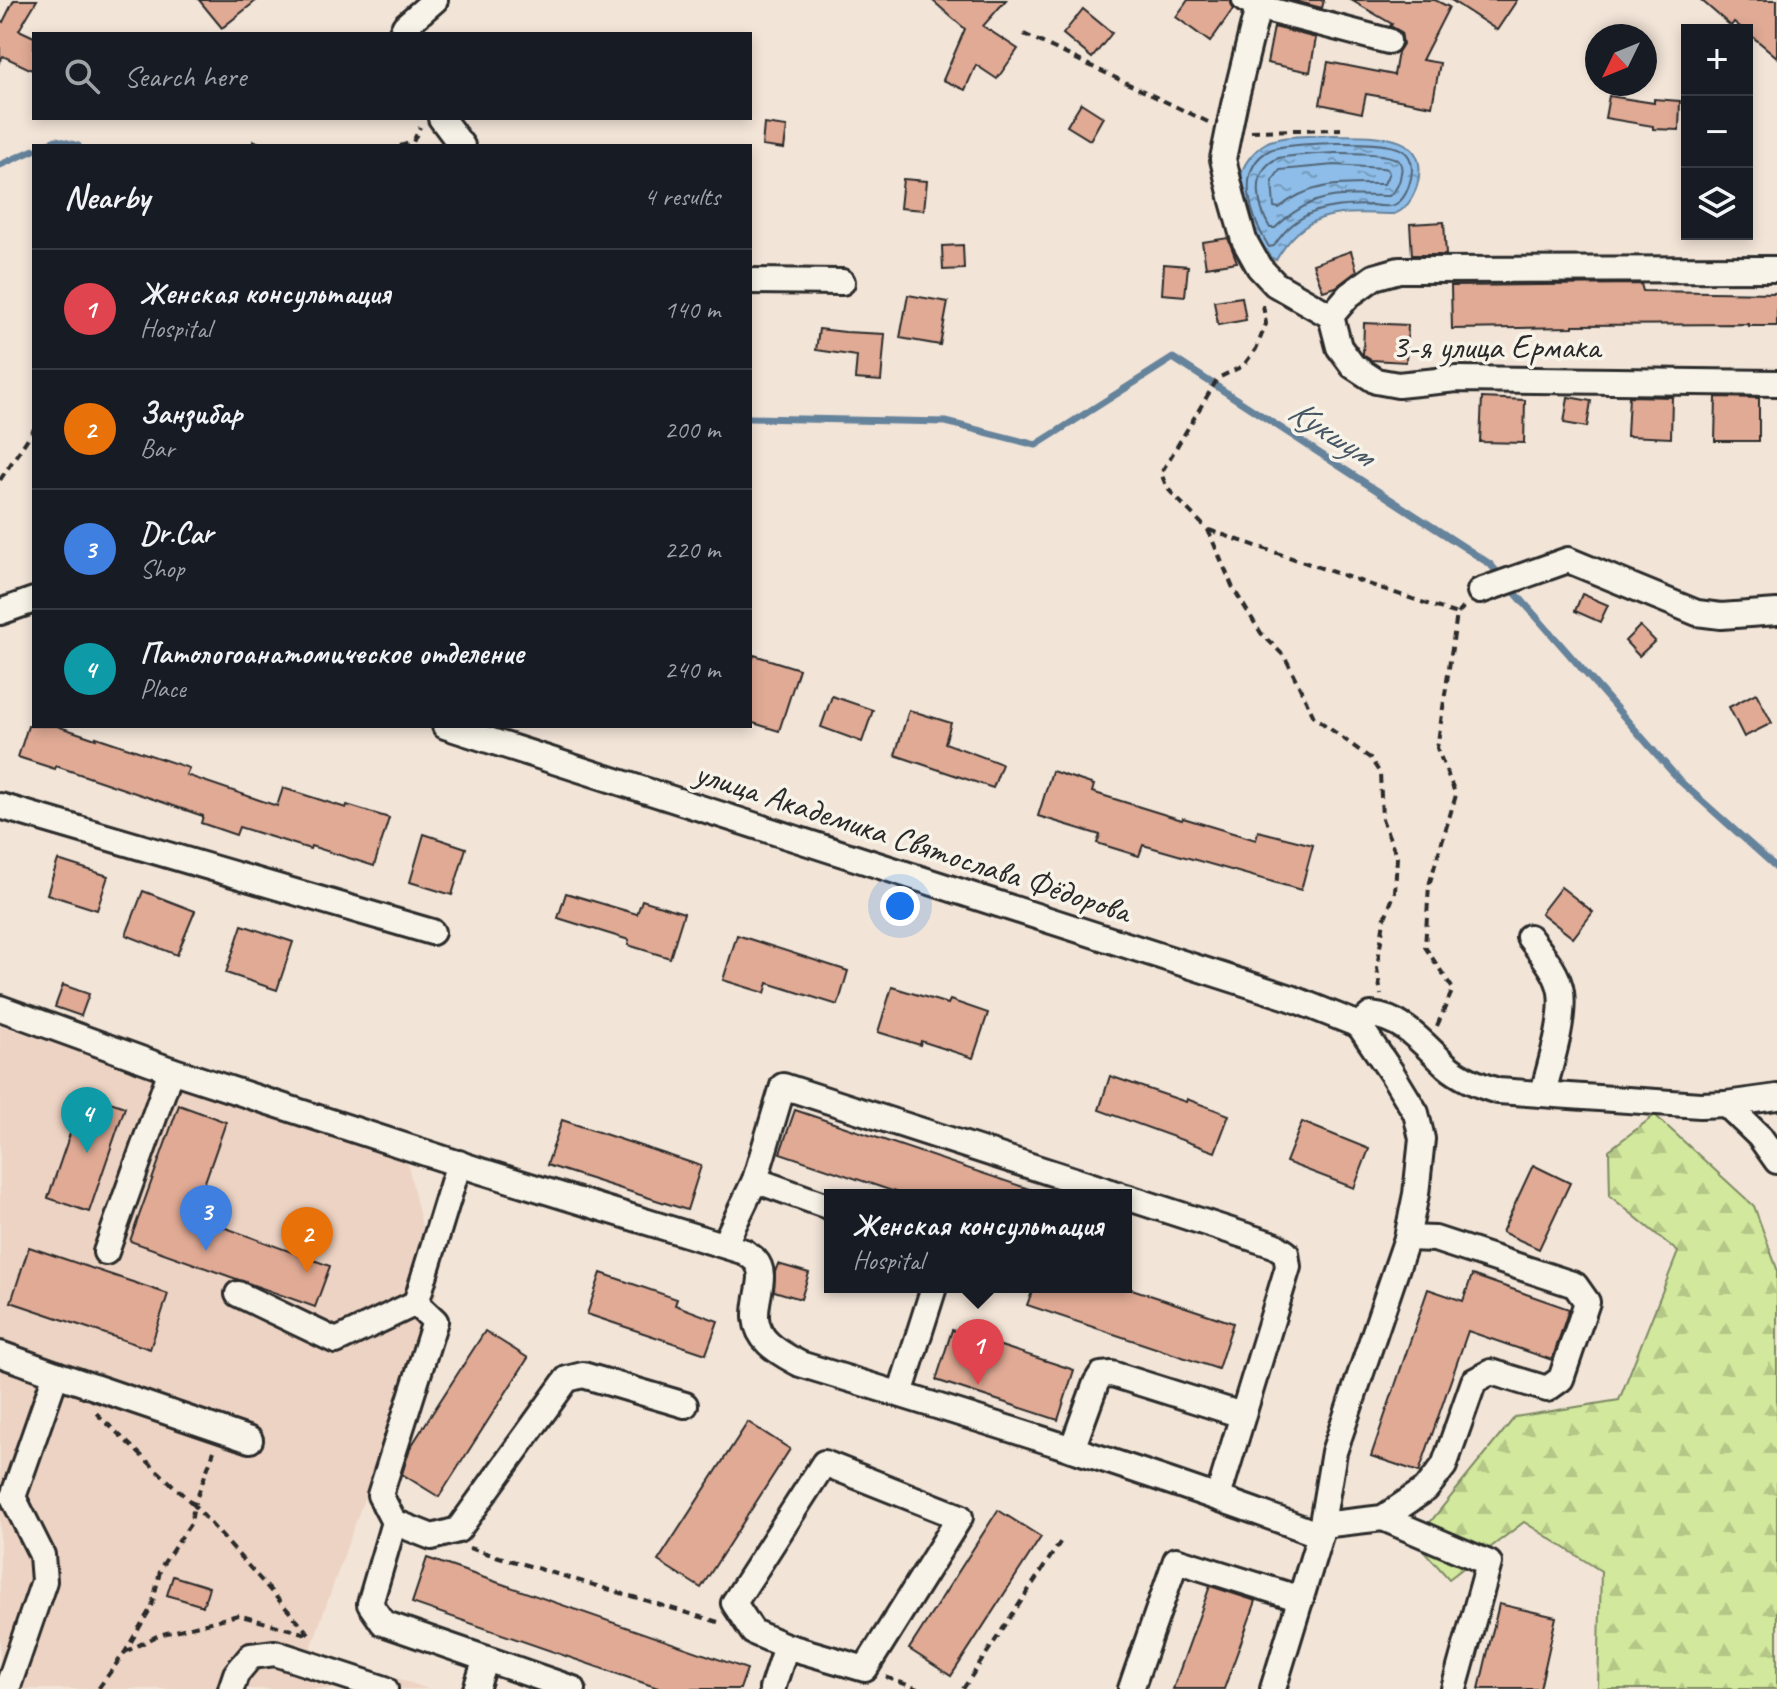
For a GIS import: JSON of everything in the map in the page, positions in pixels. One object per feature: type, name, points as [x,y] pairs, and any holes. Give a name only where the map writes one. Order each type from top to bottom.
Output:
[{"type":"street","points":[[402,32],[435,0]]},
{"type":"street","points":[[1331,316],[1275,284],[1259,267],[1244,240],[1233,201],[1223,159],[1252,4],[1388,41]]},
{"type":"street","points":[[433,120],[460,144]]},
{"type":"street","name":"3-я улица Ермака","points":[[1777,269],[1399,270],[1374,277],[1349,295],[1331,316],[1339,347],[1353,366],[1376,381],[1398,385],[1457,379],[1777,383]]},
{"type":"street","points":[[752,281],[842,282]]},
{"type":"street","points":[[1480,591],[1568,560],[1697,613],[1721,616],[1777,612]]},
{"type":"street","points":[[1,611],[32,601]]},
{"type":"street","name":"улица Академика Святослава Фёдорова","points":[[451,728],[1291,998],[1359,1025]]},
{"type":"street","points":[[0,806],[432,932]]},
{"type":"street","points":[[1529,937],[1548,962],[1561,990],[1561,1014],[1543,1093]]},
{"type":"street","points":[[0,1008],[171,1070],[745,1252],[757,1261],[762,1275],[755,1310],[757,1325],[765,1341],[800,1364],[1321,1530],[1383,1518],[1426,1489],[1444,1466],[1474,1381],[1491,1372],[1547,1389],[1561,1379],[1587,1302],[1575,1285],[1435,1239],[1407,1238]]},
{"type":"street","points":[[1273,1689],[1321,1530],[1334,1452],[1407,1238],[1416,1194],[1422,1139],[1416,1113],[1359,1025],[1371,1015],[1384,1016],[1405,1027],[1450,1068],[1498,1091],[1700,1105],[1777,1097]]},
{"type":"street","points":[[106,1252],[171,1070]]},
{"type":"street","points":[[724,1245],[755,1180],[783,1086],[1101,1189]]},
{"type":"street","points":[[1726,1104],[1760,1137],[1777,1161]]},
{"type":"street","points":[[238,1294],[336,1341],[416,1303],[459,1163]]},
{"type":"street","points":[[755,1180],[824,1205]]},
{"type":"street","points":[[1132,1199],[1274,1245],[1286,1253],[1288,1267],[1218,1497]]},
{"type":"street","points":[[900,1394],[932,1293]]},
{"type":"street","points":[[416,1303],[435,1321],[380,1495],[394,1522],[432,1537],[458,1530],[567,1379],[583,1375],[685,1405]]},
{"type":"street","points":[[0,1354],[250,1440]]},
{"type":"street","points":[[7,1689],[44,1581],[42,1555],[6,1495],[56,1374]]},
{"type":"street","points":[[1072,1449],[1101,1375],[1112,1374],[1242,1415]]},
{"type":"street","points":[[824,1463],[960,1517],[865,1669],[786,1646],[753,1632],[734,1603],[824,1463]]},
{"type":"street","points":[[1383,1518],[1489,1563],[1454,1689]]},
{"type":"street","points":[[394,1522],[370,1604],[383,1623],[573,1689]]},
{"type":"street","points":[[1131,1689],[1176,1560],[1301,1599]]},
{"type":"street","points":[[772,1689],[786,1646]]},
{"type":"street","points":[[231,1689],[236,1674],[251,1656],[275,1653],[385,1689]]},
{"type":"street","points":[[476,1689],[486,1659]]},
{"type":"path","points":[[1024,34],[1229,131],[1341,129]]},
{"type":"path","points":[[406,144],[413,142],[431,120]]},
{"type":"path","points":[[253,141],[259,144]]},
{"type":"path","points":[[1259,267],[1266,324],[1256,349],[1243,366],[1218,378],[1161,473],[1167,488],[1208,530],[1233,588],[1261,633],[1285,657],[1314,717],[1370,758],[1380,773],[1382,819],[1397,857],[1395,892],[1384,920],[1377,968],[1384,1016]]},
{"type":"path","points":[[0,480],[32,432]]},
{"type":"path","points":[[1208,530],[1457,614]]},
{"type":"path","points":[[1428,1046],[1453,989],[1425,947],[1429,885],[1456,795],[1437,748],[1457,614],[1480,591]]},
{"type":"path","points":[[90,1407],[194,1505],[310,1635],[238,1615],[159,1635],[125,1652]]},
{"type":"path","points":[[98,1689],[125,1652],[152,1606],[161,1567],[191,1523],[194,1505],[221,1430]]},
{"type":"path","points":[[432,1537],[753,1632]]},
{"type":"path","points":[[963,1689],[1061,1541]]},
{"type":"path","points":[[865,1669],[918,1689]]},
{"type":"shaded area","points":[[0,1025],[407,1161],[437,1292],[311,1648],[428,1689],[0,1689]]},
{"type":"green space","points":[[1655,1115],[1754,1206],[1777,1269],[1777,1689],[1598,1689],[1601,1571],[1524,1522],[1449,1579],[1415,1541],[1515,1417],[1619,1400],[1678,1252],[1610,1196],[1609,1150]]},
{"type":"water","points":[[1334,135],[1380,137],[1407,146],[1416,155],[1420,168],[1413,195],[1405,207],[1394,214],[1341,214],[1313,222],[1300,230],[1276,260],[1259,247],[1249,227],[1241,191],[1242,172],[1255,151],[1272,140]]},
{"type":"building","points":[[14,0],[37,0],[19,30],[32,36],[32,70],[3,56],[0,61],[0,20],[3,22]]},
{"type":"building","points":[[199,0],[257,0],[222,28]]},
{"type":"building","points":[[932,0],[1006,0],[983,26],[1018,49],[997,79],[976,65],[965,90],[943,80],[965,29]]},
{"type":"building","points":[[1188,0],[1230,0],[1233,9],[1210,42],[1176,17]]},
{"type":"building","points":[[1291,0],[1324,0],[1322,8]]},
{"type":"building","points":[[1351,0],[1435,0],[1449,7],[1422,60],[1440,63],[1432,106],[1366,94],[1362,113],[1320,104],[1328,62],[1394,75],[1398,52],[1403,44],[1401,32]]},
{"type":"building","points":[[1451,0],[1517,0],[1497,30]]},
{"type":"building","points":[[1701,0],[1777,0],[1777,57],[1753,37],[1753,24],[1729,24]]},
{"type":"building","points":[[1083,9],[1112,33],[1092,58],[1063,34]]},
{"type":"building","points":[[1274,27],[1316,38],[1310,72],[1267,63]]},
{"type":"building","points":[[1609,96],[1654,103],[1654,99],[1680,101],[1679,130],[1653,129],[1653,126],[1605,118]]},
{"type":"building","points":[[1081,103],[1103,117],[1090,140],[1067,126]]},
{"type":"building","points":[[764,124],[787,127],[784,149],[762,146]]},
{"type":"building","points":[[903,179],[927,181],[924,210],[900,208]]},
{"type":"building","points":[[1444,222],[1446,255],[1412,255],[1410,224]]},
{"type":"building","points":[[1228,238],[1237,262],[1206,267],[1202,242]]},
{"type":"building","points":[[963,245],[964,269],[943,270],[942,246]]},
{"type":"building","points":[[1351,251],[1357,271],[1336,287],[1323,291],[1313,264]]},
{"type":"building","points":[[1164,264],[1188,266],[1185,296],[1162,294]]},
{"type":"building","points":[[1641,284],[1643,291],[1777,293],[1777,326],[1573,325],[1452,329],[1451,286]]},
{"type":"building","points":[[908,295],[948,302],[940,345],[900,338]]},
{"type":"building","points":[[1242,297],[1246,320],[1218,325],[1214,301]]},
{"type":"building","points":[[1364,323],[1408,325],[1406,362],[1371,360],[1363,355]]},
{"type":"building","points":[[819,329],[885,334],[881,381],[855,379],[857,356],[816,350]]},
{"type":"building","points":[[1629,396],[1672,397],[1671,438],[1627,436]]},
{"type":"building","points":[[1568,397],[1591,401],[1587,427],[1564,423]]},
{"type":"building","points":[[1716,397],[1759,398],[1759,441],[1715,441]]},
{"type":"building","points":[[1482,398],[1525,400],[1524,443],[1480,442]]},
{"type":"building","points":[[1582,594],[1608,605],[1600,622],[1575,611]]},
{"type":"building","points":[[1640,626],[1655,641],[1639,656],[1625,641]]},
{"type":"building","points":[[754,655],[799,669],[779,731],[752,723]]},
{"type":"building","points":[[1756,693],[1772,723],[1744,737],[1729,707]]},
{"type":"building","points":[[832,696],[873,710],[862,742],[821,727]]},
{"type":"building","points":[[909,710],[951,723],[945,743],[1002,764],[993,788],[895,755]]},
{"type":"building","points":[[28,726],[63,728],[189,768],[186,775],[277,806],[283,788],[389,818],[374,866],[239,827],[236,835],[201,823],[203,816],[56,766],[55,769],[18,757]]},
{"type":"building","points":[[1052,771],[1094,785],[1092,792],[1182,820],[1256,840],[1258,831],[1313,845],[1301,890],[1143,845],[1139,856],[1097,843],[1100,835],[1038,816]]},
{"type":"building","points":[[424,834],[466,848],[452,895],[410,882]]},
{"type":"building","points":[[58,860],[108,876],[97,910],[47,894]]},
{"type":"building","points":[[1561,887],[1593,912],[1573,938],[1541,913]]},
{"type":"building","points":[[143,891],[195,911],[177,955],[126,935]]},
{"type":"building","points":[[566,893],[637,914],[642,900],[684,913],[670,958],[628,945],[629,940],[558,918]]},
{"type":"building","points":[[242,925],[293,942],[277,990],[226,973]]},
{"type":"building","points":[[737,935],[848,971],[838,1005],[768,983],[765,993],[723,980]]},
{"type":"building","points":[[63,985],[89,994],[81,1016],[55,1007]]},
{"type":"building","points":[[892,987],[948,1004],[950,1000],[988,1013],[973,1058],[921,1041],[920,1045],[878,1032]]},
{"type":"building","points":[[1110,1076],[1229,1115],[1215,1152],[1099,1110]]},
{"type":"building","points":[[84,1093],[125,1107],[89,1212],[48,1198]]},
{"type":"building","points":[[179,1105],[226,1122],[193,1216],[330,1266],[315,1307],[130,1241]]},
{"type":"building","points":[[795,1110],[1029,1189],[886,1189],[780,1153]]},
{"type":"building","points":[[562,1120],[701,1166],[687,1210],[547,1165]]},
{"type":"building","points":[[1302,1122],[1369,1149],[1354,1188],[1286,1162]]},
{"type":"building","points":[[1533,1165],[1570,1183],[1539,1249],[1502,1232]]},
{"type":"building","points":[[29,1247],[168,1294],[150,1349],[11,1302]]},
{"type":"building","points":[[778,1264],[809,1273],[801,1299],[774,1291]]},
{"type":"building","points":[[601,1273],[677,1299],[675,1305],[718,1321],[706,1354],[587,1314]]},
{"type":"building","points":[[1472,1275],[1569,1309],[1552,1360],[1468,1331],[1419,1472],[1371,1456],[1428,1289],[1463,1301]]},
{"type":"building","points":[[1132,1289],[1233,1323],[1218,1369],[1027,1305],[1032,1293],[1132,1293]]},
{"type":"building","points":[[952,1330],[1074,1370],[1058,1420],[936,1380]]},
{"type":"building","points":[[485,1331],[528,1358],[439,1497],[402,1474],[410,1448]]},
{"type":"building","points":[[748,1422],[790,1449],[701,1588],[658,1561]]},
{"type":"building","points":[[998,1510],[1041,1537],[951,1676],[909,1649]]},
{"type":"building","points":[[427,1558],[747,1669],[740,1689],[661,1689],[412,1603]]},
{"type":"building","points":[[173,1576],[209,1587],[203,1606],[167,1595]]},
{"type":"building","points":[[1210,1586],[1256,1601],[1224,1689],[1173,1689]]},
{"type":"building","points":[[1499,1604],[1556,1617],[1540,1689],[1479,1689]]},
{"type":"waterway","name":"Кукшум","points":[[47,144],[56,140],[71,144]]},
{"type":"waterway","name":"Кукшум","points":[[0,165],[32,151]]},
{"type":"waterway","name":"Кукшум","points":[[752,418],[946,422],[1036,445],[1173,358],[1490,564],[1681,782],[1777,868]]},
{"type":"place","name":"Патологоанатомическое отделение","points":[[87,1153]]},
{"type":"place","name":"Dr.Car","points":[[206,1251]]},
{"type":"place","name":"Занзибар","points":[[307,1273]]},
{"type":"place","name":"Женская консультация","points":[[978,1385]]}]
